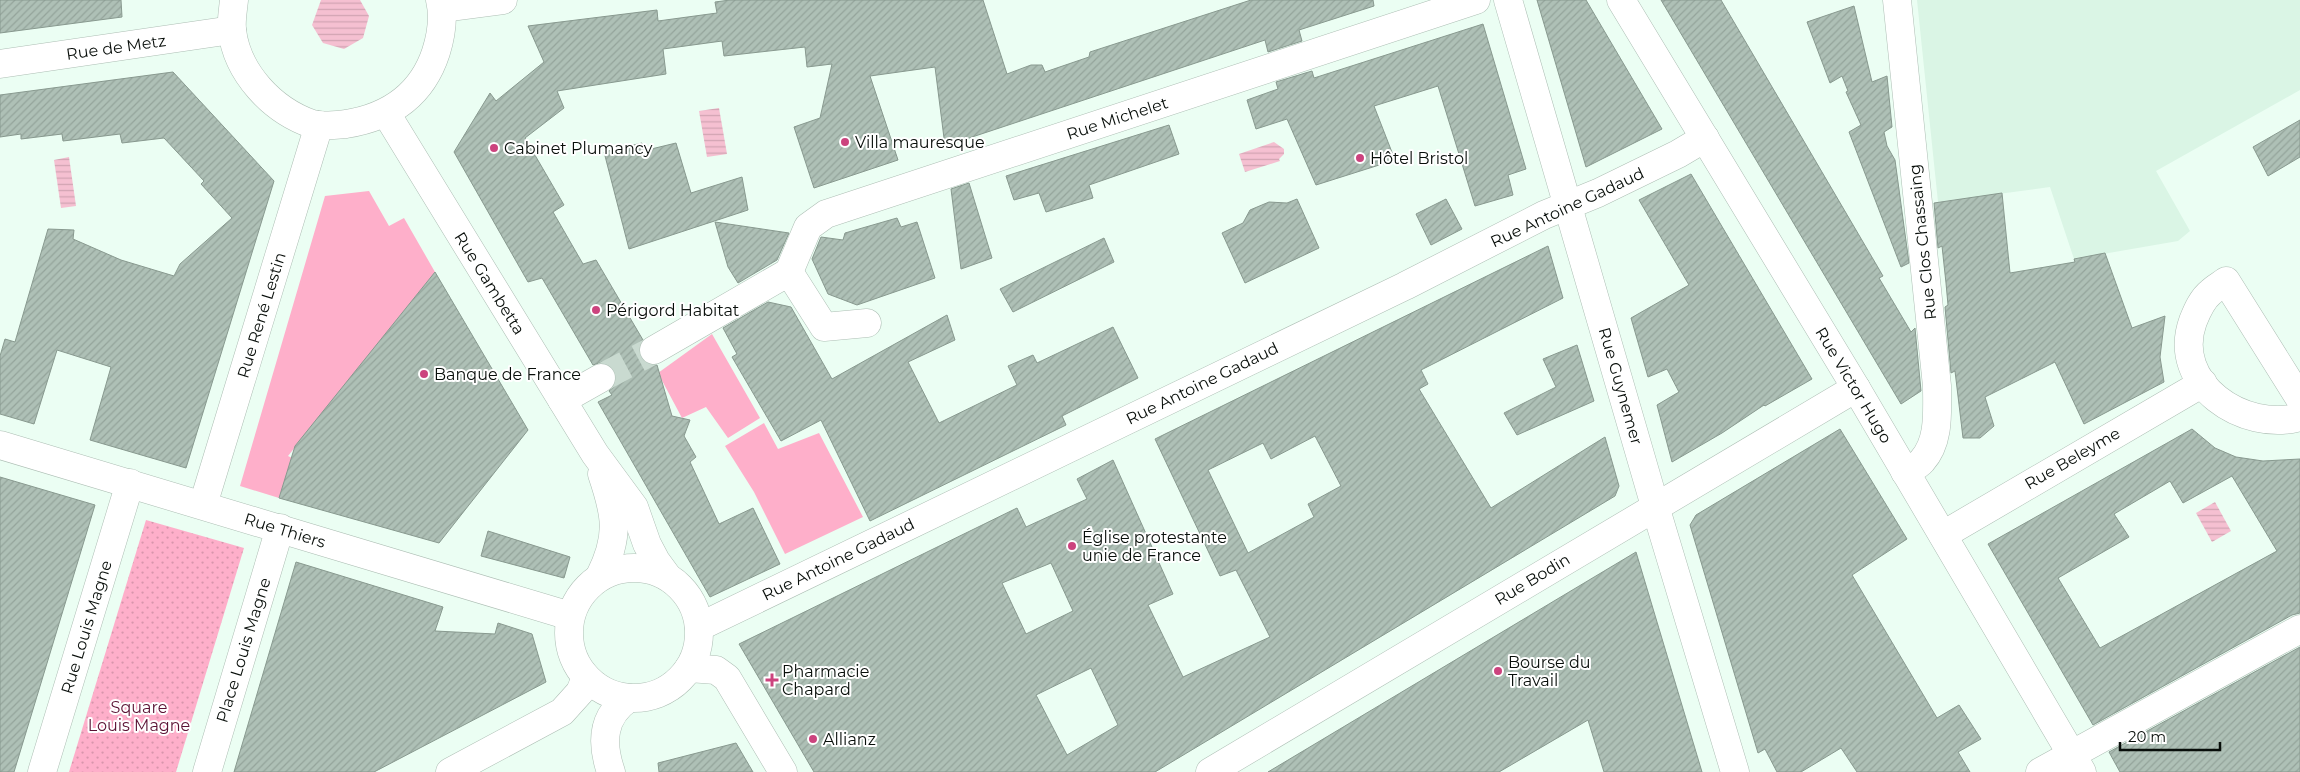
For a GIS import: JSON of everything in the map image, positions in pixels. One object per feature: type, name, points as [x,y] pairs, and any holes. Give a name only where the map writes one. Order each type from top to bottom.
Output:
[{"type":"street","points":[[234,0],[232,30],[241,62],[258,89],[284,110],[312,124],[319,125],[365,121],[386,113],[413,92],[431,67],[440,38],[441,4],[502,0]]},
{"type":"street","name":"Rue Michelet","points":[[789,272],[808,227],[826,214],[1476,0]]},
{"type":"street","name":"Rue Guynemer","points":[[1508,0],[1655,506],[1735,772]]},
{"type":"street","name":"Rue Victor Hugo","points":[[1621,0],[1856,388],[2077,763]]},
{"type":"street","name":"Rue Clos Chassaing","points":[[1897,0],[1937,386],[1937,425],[1931,447],[1921,462],[1905,472]]},
{"type":"street","name":"Rue de Metz","points":[[0,64],[232,30]]},
{"type":"street","name":"Rue Gambetta","points":[[386,113],[595,454],[634,507],[647,544],[667,576]]},
{"type":"street","name":"Rue René Lestin","points":[[203,505],[319,125]]},
{"type":"street","name":"Rue Antoine Gadaud","points":[[699,627],[1568,205],[1678,154],[1705,138]]},
{"type":"street","points":[[654,350],[789,272],[824,327],[867,323]]},
{"type":"street","points":[[2300,399],[2226,281],[2210,292],[2198,310],[2191,328],[2189,347],[2192,366],[2203,383],[2216,399],[2242,414],[2265,421],[2288,420],[2300,417]]},
{"type":"street","points":[[562,400],[601,378]]},
{"type":"street","name":"Rue Beleyme","points":[[1943,535],[2203,383]]},
{"type":"street","name":"Rue Bodin","points":[[1210,772],[1856,388]]},
{"type":"street","name":"Rue Thiers","points":[[0,445],[570,616]]},
{"type":"street","name":"Rue Gambetta","points":[[595,454],[612,504],[615,535],[608,560],[600,576]]},
{"type":"street","name":"Rue Louis Magne","points":[[42,772],[130,483]]},
{"type":"street","name":"Place Louis Magne","points":[[206,772],[280,528]]},
{"type":"street","points":[[634,567],[652,570],[667,576],[683,590],[694,607],[699,627],[698,648],[689,668],[678,681],[664,691],[647,697],[629,698],[612,694],[597,687],[584,675],[573,657],[568,637],[570,616],[576,600],[587,586],[600,576],[616,569],[634,567]]},
{"type":"street","points":[[2040,772],[2077,763],[2300,629]]},
{"type":"street","points":[[689,668],[716,670],[727,678],[783,772]]},
{"type":"street","points":[[450,772],[562,712],[580,692],[584,675]]},
{"type":"street","points":[[611,772],[605,755],[606,734],[610,718],[618,706],[629,698]]},
{"type":"shaded area","points":[[321,0],[360,0],[369,16],[363,38],[344,49],[323,43],[312,25]]},
{"type":"shaded area","points":[[1917,0],[2300,0],[2300,90],[2156,171],[2190,231],[2178,241],[2074,259],[2050,187],[1938,202]]},
{"type":"shaded area","points":[[719,108],[727,154],[707,157],[699,111]]},
{"type":"shaded area","points":[[1274,142],[1284,149],[1284,154],[1279,159],[1280,161],[1245,172],[1239,154]]},
{"type":"shaded area","points":[[69,157],[76,206],[61,208],[54,160]]},
{"type":"shaded area","points":[[2215,502],[2231,531],[2212,542],[2196,513]]},
{"type":"green space","points":[[369,191],[389,226],[404,218],[435,272],[288,456],[292,458],[279,498],[240,486],[325,196]]},
{"type":"green space","points":[[712,334],[760,418],[728,438],[706,407],[682,418],[658,373]]},
{"type":"green space","points":[[764,423],[778,449],[819,433],[863,517],[785,554],[754,492],[725,446]]},
{"type":"green space","name":"Square Louis Magne","points":[[146,520],[244,548],[176,772],[69,772]]},
{"type":"building","points":[[0,0],[121,0],[122,17],[0,33]]},
{"type":"building","points":[[730,0],[983,0],[1007,74],[1031,65],[1042,65],[1045,72],[1089,57],[1090,52],[1251,0],[1373,0],[1374,6],[1299,30],[1302,41],[1268,52],[1265,40],[945,146],[935,67],[870,76],[898,160],[814,188],[794,127],[820,118],[832,64],[807,67],[805,47],[724,56],[722,41],[663,49],[666,74],[557,91],[564,108],[525,138],[564,205],[553,212],[583,264],[596,260],[643,340],[638,350],[640,357],[647,364],[657,365],[672,416],[690,420],[684,436],[696,457],[690,462],[719,524],[753,508],[780,564],[710,597],[598,402],[612,395],[609,391],[615,386],[617,379],[614,370],[608,364],[602,362],[593,365],[542,278],[528,282],[454,152],[490,93],[496,101],[544,62],[528,26],[657,10],[658,21],[717,13],[715,2]]},
{"type":"building","points":[[1537,0],[1586,0],[1662,129],[1586,167]]},
{"type":"building","points":[[1661,0],[1721,0],[1883,276],[1879,278],[1911,332],[1915,328],[1921,391],[1901,404]]},
{"type":"building","points":[[1854,6],[1872,82],[1887,76],[1892,127],[1884,132],[1887,146],[1895,160],[1909,263],[1901,267],[1849,132],[1861,125],[1846,92],[1848,91],[1842,76],[1830,83],[1807,22]]},
{"type":"building","points":[[1483,24],[1526,169],[1508,175],[1513,195],[1475,206],[1438,86],[1374,106],[1395,160],[1316,185],[1287,119],[1256,129],[1247,100],[1278,89],[1276,82],[1312,71],[1314,78]]},
{"type":"building","points":[[173,72],[274,181],[186,468],[90,440],[111,367],[57,350],[34,424],[0,414],[0,356],[5,339],[15,342],[48,229],[74,230],[73,239],[121,260],[174,276],[180,264],[232,218],[201,184],[204,181],[164,138],[122,143],[120,134],[63,141],[62,134],[21,139],[21,134],[0,137],[0,95]]},
{"type":"building","points":[[2300,120],[2300,157],[2268,176],[2253,147]]},
{"type":"building","points":[[1169,125],[1179,154],[1089,185],[1093,198],[1046,212],[1039,193],[1014,200],[1006,176]]},
{"type":"building","points":[[642,143],[643,151],[676,143],[691,193],[742,177],[748,210],[629,249],[604,152]]},
{"type":"building","points":[[1691,174],[1812,379],[1764,405],[1722,433],[1672,462],[1657,405],[1679,392],[1667,369],[1648,377],[1631,318],[1689,285],[1639,200]]},
{"type":"building","points":[[969,183],[992,258],[961,269],[951,189]]},
{"type":"building","points":[[2002,193],[2010,273],[2075,262],[2074,259],[2105,253],[2132,328],[2165,316],[2160,357],[2164,382],[2084,424],[2055,362],[1985,397],[1994,426],[1980,438],[1963,438],[1955,371],[1951,373],[1945,307],[1948,305],[1946,283],[1942,246],[1938,248],[1934,203]]},
{"type":"building","points":[[1297,199],[1319,248],[1245,283],[1222,233],[1243,223],[1250,210],[1269,202],[1287,203]]},
{"type":"building","points":[[1446,199],[1462,229],[1431,245],[1416,214]]},
{"type":"building","points":[[897,218],[901,227],[917,222],[935,278],[857,305],[828,294],[812,259],[821,237],[843,240],[845,233]]},
{"type":"building","points":[[715,222],[789,233],[777,260],[738,283],[728,267]]},
{"type":"building","points":[[1104,238],[1114,262],[1013,312],[1000,289]]},
{"type":"building","points":[[1548,246],[1563,298],[1421,370],[1428,384],[1419,389],[1491,508],[1605,437],[1619,486],[1615,496],[1155,772],[814,772],[739,644],[1017,508],[1026,527],[1087,499],[1077,479],[1113,460],[1173,594],[1148,605],[1183,677],[1270,637],[1236,570],[1220,576],[1155,439]],"holes":[[[1315,436],[1341,486],[1308,504],[1314,517],[1248,553],[1208,470],[1263,443],[1271,459]],[[1051,563],[1073,611],[1026,634],[1002,583]],[[1091,668],[1118,725],[1067,755],[1036,695]]]},
{"type":"building","name":"Banque de France","points":[[435,272],[528,430],[439,543],[279,498],[295,446]]},
{"type":"building","points":[[768,302],[791,307],[832,379],[947,315],[955,340],[908,362],[939,423],[1017,385],[1008,366],[1033,355],[1037,363],[1113,327],[1138,378],[1062,416],[1066,425],[870,521],[821,420],[781,441],[732,357],[737,354],[723,328]]},
{"type":"building","points":[[1577,345],[1594,401],[1517,435],[1504,413],[1556,387],[1543,359]]},
{"type":"building","points":[[1840,429],[1907,539],[1852,575],[1937,718],[1959,705],[1981,739],[1958,752],[1970,772],[1857,772],[1841,748],[1801,772],[1777,772],[1765,749],[1758,753],[1690,525],[1696,515]]},
{"type":"building","points":[[2192,429],[2215,448],[2236,457],[2263,461],[2300,459],[2300,613],[2292,615],[2093,725],[1988,544]],"holes":[[[2232,476],[2277,551],[2100,648],[2058,578],[2129,537],[2114,514],[2170,481],[2183,503]]]},
{"type":"building","points":[[0,477],[95,505],[14,772],[0,772]]},
{"type":"building","points":[[488,531],[570,557],[564,578],[481,556]]},
{"type":"building","name":"Bourse du Travail","points":[[1636,552],[1702,772],[1604,772],[1588,720],[1499,772],[1268,772]]},
{"type":"building","points":[[296,562],[443,607],[435,631],[495,634],[498,623],[532,634],[546,682],[374,772],[234,772]]},
{"type":"building","points":[[2300,647],[2300,772],[2120,772],[2109,752]]},
{"type":"building","points":[[736,743],[753,772],[659,772],[658,763]]},
{"type":"tunnel","points":[[601,378],[654,350]]},
{"type":"place","name":"Villa mauresque","points":[[845,142]]},
{"type":"place","name":"Cabinet Plumancy","points":[[494,148]]},
{"type":"place","name":"Hôtel Bristol","points":[[1360,158]]},
{"type":"place","name":"Périgord Habitat","points":[[596,310]]},
{"type":"place","name":"Banque de France","points":[[424,374]]},
{"type":"place","name":"Église protestante unie de France","points":[[1072,546]]},
{"type":"place","name":"Bourse du Travail","points":[[1498,671]]},
{"type":"place","name":"Pharmacie Chapard","points":[[772,680]]},
{"type":"place","name":"Allianz","points":[[813,739]]}]
